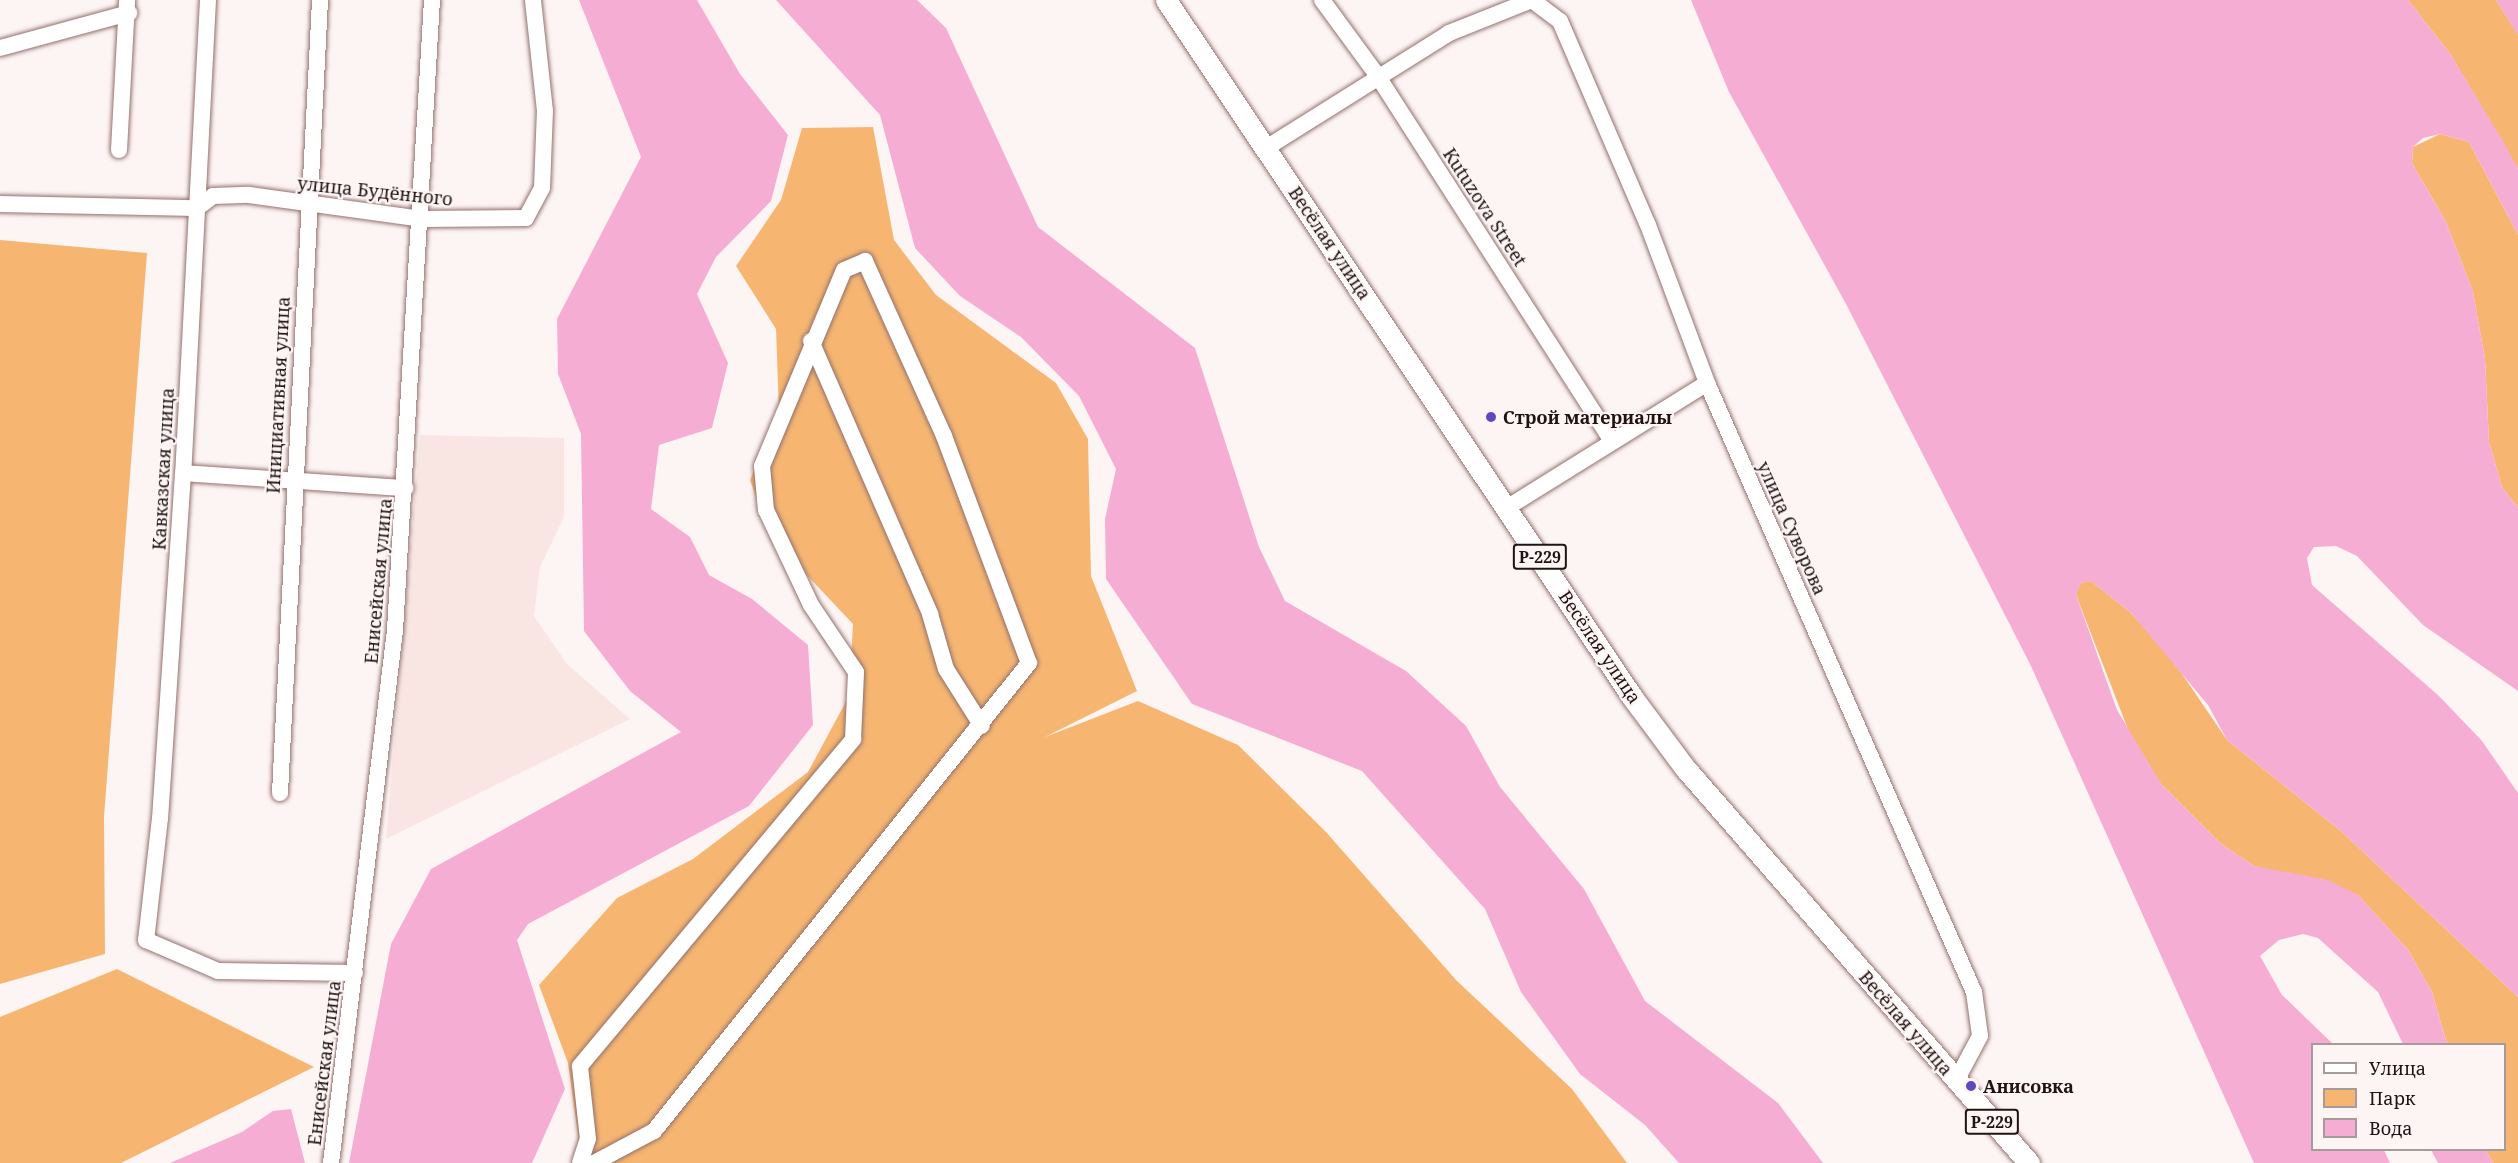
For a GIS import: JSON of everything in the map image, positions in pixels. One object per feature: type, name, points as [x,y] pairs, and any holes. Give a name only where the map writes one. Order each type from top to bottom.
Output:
[{"type":"main road","name":"Весёлая улица","points":[[1166,0],[1685,768],[1956,1082]]},
{"type":"main road","name":"Р-229","points":[[1956,1082],[2029,1163]]},
{"type":"street","name":"Кавказская улица","points":[[208,0],[183,473],[160,818],[146,940],[218,971],[355,973]]},
{"type":"street","name":"Инициативная улица","points":[[280,793],[292,480],[320,0]]},
{"type":"street","name":"Енисейская улица","points":[[331,1163],[395,630],[421,219],[432,0]]},
{"type":"street","name":"улица Будённого","points":[[0,204],[197,208],[213,196],[249,195],[421,219],[516,221],[537,204],[545,111],[533,0]]},
{"type":"street","name":"Kutuzova Street","points":[[1322,0],[1377,75],[1611,439]]},
{"type":"street","points":[[1266,148],[1377,75],[1449,33],[1532,0]]},
{"type":"street","name":"улица Суворова","points":[[1532,0],[1560,21],[1648,225],[1707,383],[1974,992],[1980,1036],[1956,1082]]},
{"type":"street","points":[[0,48],[128,6],[118,150]]},
{"type":"street","points":[[580,1163],[588,1139],[580,1066],[853,740],[856,672],[810,604],[766,510],[762,466],[811,341],[844,270],[865,261],[944,436],[1029,663],[982,726],[886,837],[815,936],[654,1131],[594,1163]]},
{"type":"street","points":[[811,341],[930,614],[946,669],[982,726]]},
{"type":"street","points":[[1508,507],[1611,439],[1707,383]]},
{"type":"street","points":[[183,473],[405,488]]},
{"type":"shaded area","points":[[420,435],[564,438],[564,517],[540,567],[534,616],[567,664],[630,719],[386,839]]},
{"type":"green space","points":[[2408,0],[2496,0],[2518,35],[2518,169],[2451,55]]},
{"type":"green space","points":[[873,127],[894,240],[936,295],[1056,383],[1088,439],[1091,576],[1137,691],[1045,737],[1138,701],[1238,745],[1326,832],[1456,980],[1572,1089],[1627,1163],[582,1163],[568,1063],[539,985],[617,898],[693,859],[808,772],[849,696],[853,624],[770,536],[750,480],[779,412],[776,329],[736,266],[781,200],[802,128]]},
{"type":"green space","points":[[2440,134],[2469,142],[2518,235],[2518,508],[2502,487],[2489,442],[2485,359],[2473,292],[2446,222],[2412,163],[2413,147]]},
{"type":"green space","points":[[0,240],[147,253],[104,817],[105,954],[0,984]]},
{"type":"green space","points":[[2091,581],[2131,613],[2174,662],[2227,740],[2342,832],[2518,997],[2518,1163],[2494,1163],[2486,1151],[2506,1151],[2506,1043],[2447,1043],[2432,992],[2408,950],[2358,895],[2254,866],[2220,843],[2162,785],[2136,750],[2076,595],[2080,583]]},
{"type":"green space","points":[[117,969],[314,1067],[121,1163],[0,1163],[0,1017]]},
{"type":"water","points":[[579,0],[697,0],[740,74],[788,135],[771,201],[716,257],[697,294],[728,363],[712,428],[659,445],[651,509],[690,537],[709,575],[752,599],[808,645],[813,725],[749,806],[528,924],[517,940],[565,1089],[532,1163],[349,1163],[391,944],[431,869],[681,732],[630,691],[584,631],[581,434],[558,374],[557,319],[641,157]]},
{"type":"water","points":[[776,0],[917,0],[946,28],[1038,227],[1195,348],[1259,547],[1285,601],[1406,671],[1466,726],[1500,787],[1584,889],[1645,1001],[1778,1103],[1823,1163],[1679,1163],[1645,1125],[1580,1074],[1521,992],[1485,909],[1362,771],[1192,704],[1106,579],[1105,519],[1116,469],[1079,396],[1021,337],[960,296],[915,248],[880,115]]},
{"type":"water","points":[[1691,0],[2408,0],[2451,55],[2518,169],[2518,235],[2469,142],[2440,134],[2423,138],[2413,147],[2412,163],[2446,222],[2473,292],[2485,359],[2489,442],[2502,487],[2518,508],[2518,691],[2423,625],[2357,556],[2336,546],[2314,547],[2307,558],[2312,585],[2439,696],[2482,741],[2518,793],[2518,997],[2342,832],[2227,740],[2208,705],[2131,613],[2091,581],[2081,583],[2076,595],[2117,710],[2162,785],[2220,843],[2254,866],[2328,880],[2358,895],[2408,950],[2432,992],[2447,1043],[2403,1043],[2378,992],[2318,938],[2303,934],[2279,940],[2260,956],[2282,995],[2332,1043],[2311,1043],[2311,1151],[2384,1151],[2390,1163],[2254,1163],[2031,666],[1846,304],[1729,92]]},
{"type":"water","points":[[2496,0],[2518,0],[2518,35],[2517,34]]},
{"type":"water","points":[[291,1109],[305,1163],[170,1163],[242,1132],[273,1111]]},
{"type":"water","points":[[2432,1151],[2486,1151],[2494,1163],[2438,1163]]},
{"type":"place","name":"Строй материалы","points":[[1491,417]]},
{"type":"place","name":"Анисовка","points":[[1971,1086]]}]
